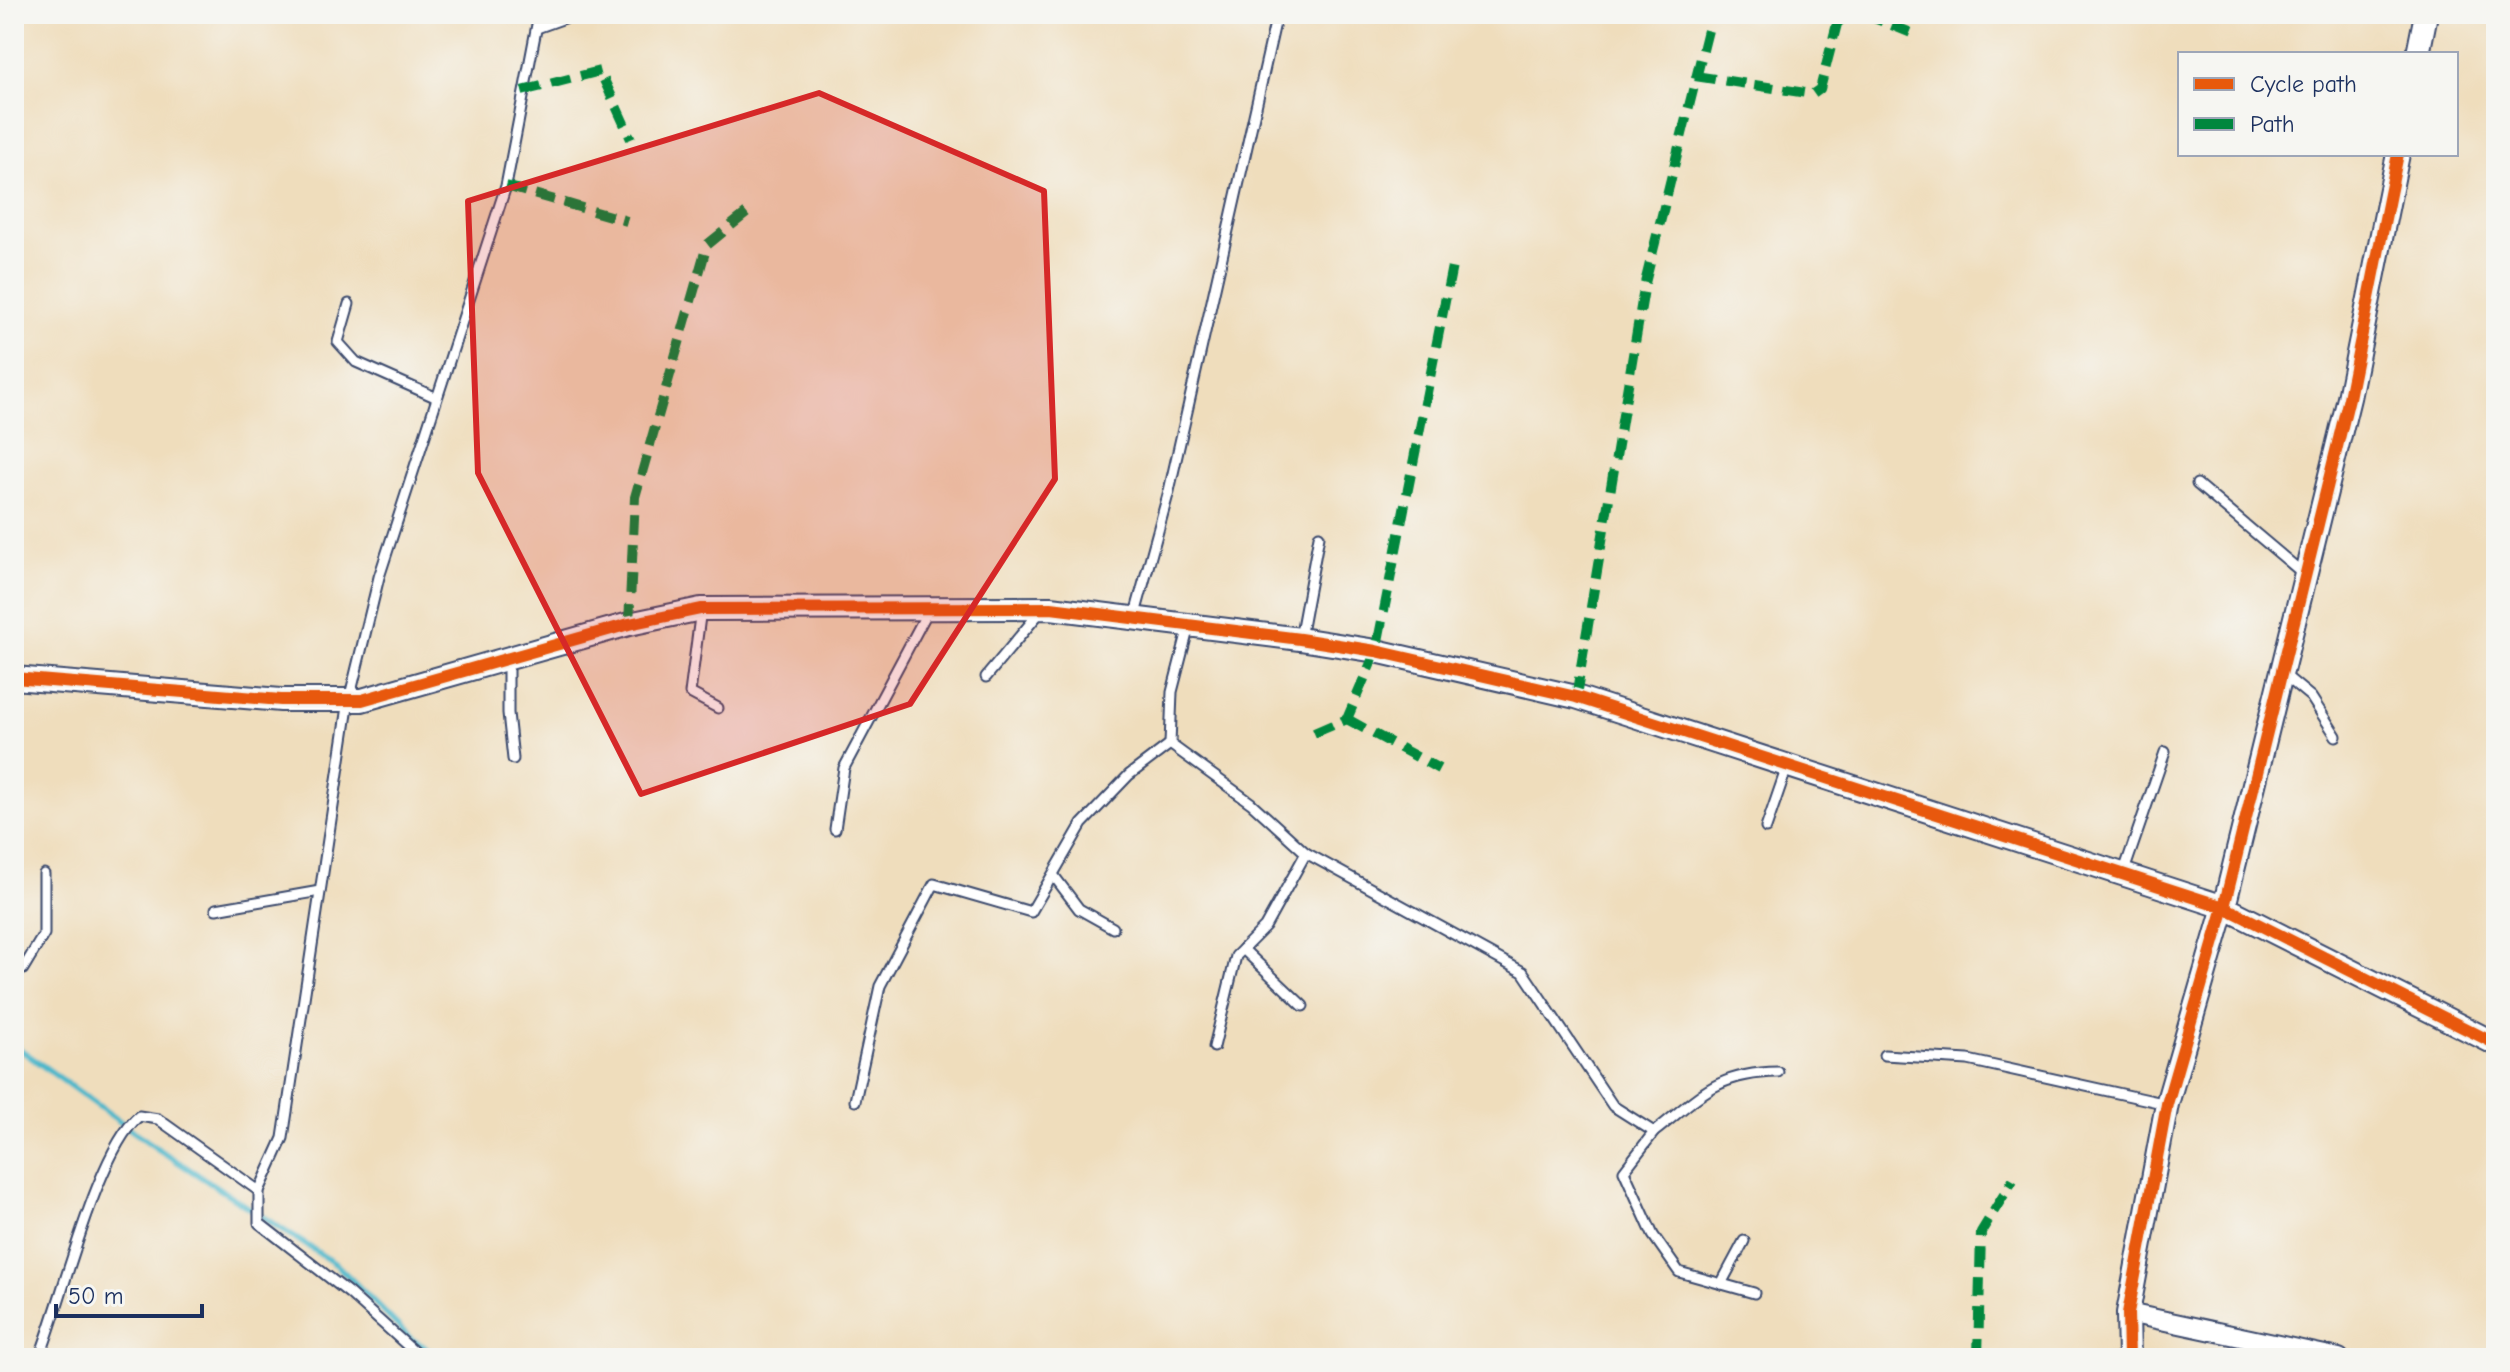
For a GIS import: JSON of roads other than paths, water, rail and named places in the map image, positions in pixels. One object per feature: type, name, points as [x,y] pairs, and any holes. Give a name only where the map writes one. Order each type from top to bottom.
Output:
[{"type":"street","points":[[2418,52],[2426,14]]},
{"type":"street","points":[[2129,1358],[2128,1313],[2167,1104],[2224,907],[2306,575],[2349,398],[2398,156]]},
{"type":"street","points":[[14,678],[281,700],[362,700],[629,624],[701,609],[1042,608],[1300,639],[1376,651],[1576,697],[2224,907],[2496,1044]]},
{"type":"street","points":[[2128,1313],[2288,1353],[2339,1358]]},
{"type":"lane","points":[[421,1358],[349,1293],[259,1223],[259,1191],[283,1138],[349,700],[379,577],[506,186],[539,14]]},
{"type":"lane","points":[[537,28],[576,14]]},
{"type":"lane","points":[[1134,618],[1169,491],[1277,14]]},
{"type":"lane","points":[[349,304],[338,342],[356,362],[435,397]]},
{"type":"lane","points":[[2197,484],[2306,575]]},
{"type":"lane","points":[[1300,639],[1319,536]]},
{"type":"lane","points":[[986,677],[1042,608]]},
{"type":"lane","points":[[701,609],[690,693],[718,708]]},
{"type":"lane","points":[[835,829],[844,768],[929,609]]},
{"type":"lane","points":[[1170,744],[1172,692],[1189,626]]},
{"type":"lane","points":[[508,657],[508,713],[513,759]]},
{"type":"lane","points":[[2282,673],[2311,697],[2336,736]]},
{"type":"lane","points":[[1170,744],[1251,803],[1306,853],[1523,972],[1613,1106],[1654,1132]]},
{"type":"lane","points":[[855,1101],[880,986],[934,884],[1031,912],[1082,824],[1129,775],[1170,744]]},
{"type":"lane","points":[[2123,874],[2165,752]]},
{"type":"lane","points":[[1766,828],[1787,766]]},
{"type":"lane","points":[[1214,1047],[1236,956],[1265,927],[1306,853]]},
{"type":"lane","points":[[14,966],[23,969],[44,934],[44,874]]},
{"type":"lane","points":[[1054,876],[1079,909],[1113,928]]},
{"type":"lane","points":[[216,909],[320,891]]},
{"type":"lane","points":[[1243,949],[1303,1006]]},
{"type":"lane","points":[[1884,1055],[1968,1060],[2167,1104]]},
{"type":"lane","points":[[1754,1293],[1679,1272],[1653,1235],[1624,1171],[1654,1132],[1712,1086],[1743,1072],[1778,1072]]},
{"type":"lane","points":[[39,1358],[104,1173],[123,1129],[139,1116],[158,1119],[259,1191]]},
{"type":"lane","points":[[1721,1284],[1744,1241]]},
{"type":"waterway","points":[[14,1045],[158,1149],[337,1265],[411,1339],[443,1358]]}]
